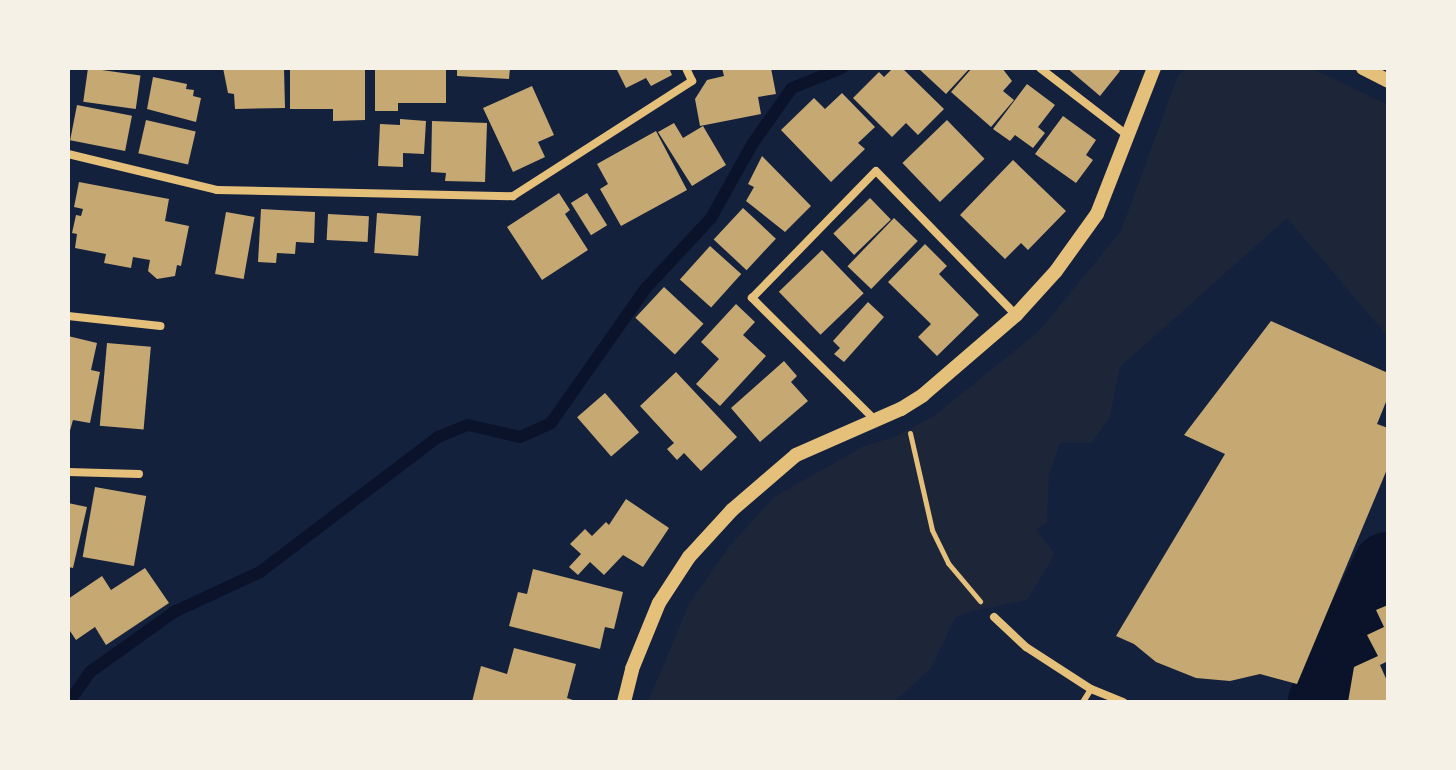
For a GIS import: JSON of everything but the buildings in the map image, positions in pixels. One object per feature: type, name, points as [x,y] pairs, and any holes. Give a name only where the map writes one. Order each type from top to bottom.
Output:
[{"type":"street","points":[[68,154],[217,190],[513,196],[692,81],[686,68]]},
{"type":"street","points":[[1040,68],[1127,135]]},
{"type":"street","points":[[624,702],[632,669],[659,603],[689,557],[732,510],[796,455],[901,409],[971,357],[1016,315],[1056,271],[1097,214],[1154,68]]},
{"type":"street","points":[[1363,68],[1388,81]]},
{"type":"street","points":[[876,421],[752,298],[876,171],[1016,315]]},
{"type":"street","points":[[68,316],[160,326]]},
{"type":"street","points":[[68,472],[139,474]]},
{"type":"street","points":[[994,617],[1026,647],[1091,689],[1123,702]]},
{"type":"lane","points":[[1083,702],[1091,689]]},
{"type":"path","points":[[901,409],[912,439],[932,530],[948,563],[966,586]]},
{"type":"shaded area","points":[[1185,68],[1311,68],[1388,105],[1388,337],[1287,218],[1120,367],[1110,417],[1091,443],[1060,443],[1049,474],[1047,523],[1036,529],[1055,554],[1027,600],[972,611],[955,618],[931,668],[896,700],[648,702],[689,604],[728,548],[774,497],[864,446],[895,437],[934,416],[1039,331],[1121,231],[1177,78]]},
{"type":"waterway","points":[[69,702],[90,672],[174,612],[260,572],[438,437],[468,425],[520,437],[551,423],[646,288],[711,218],[753,143],[792,88],[842,68]]},
{"type":"waterway","points":[[1324,701],[1388,568]]}]
